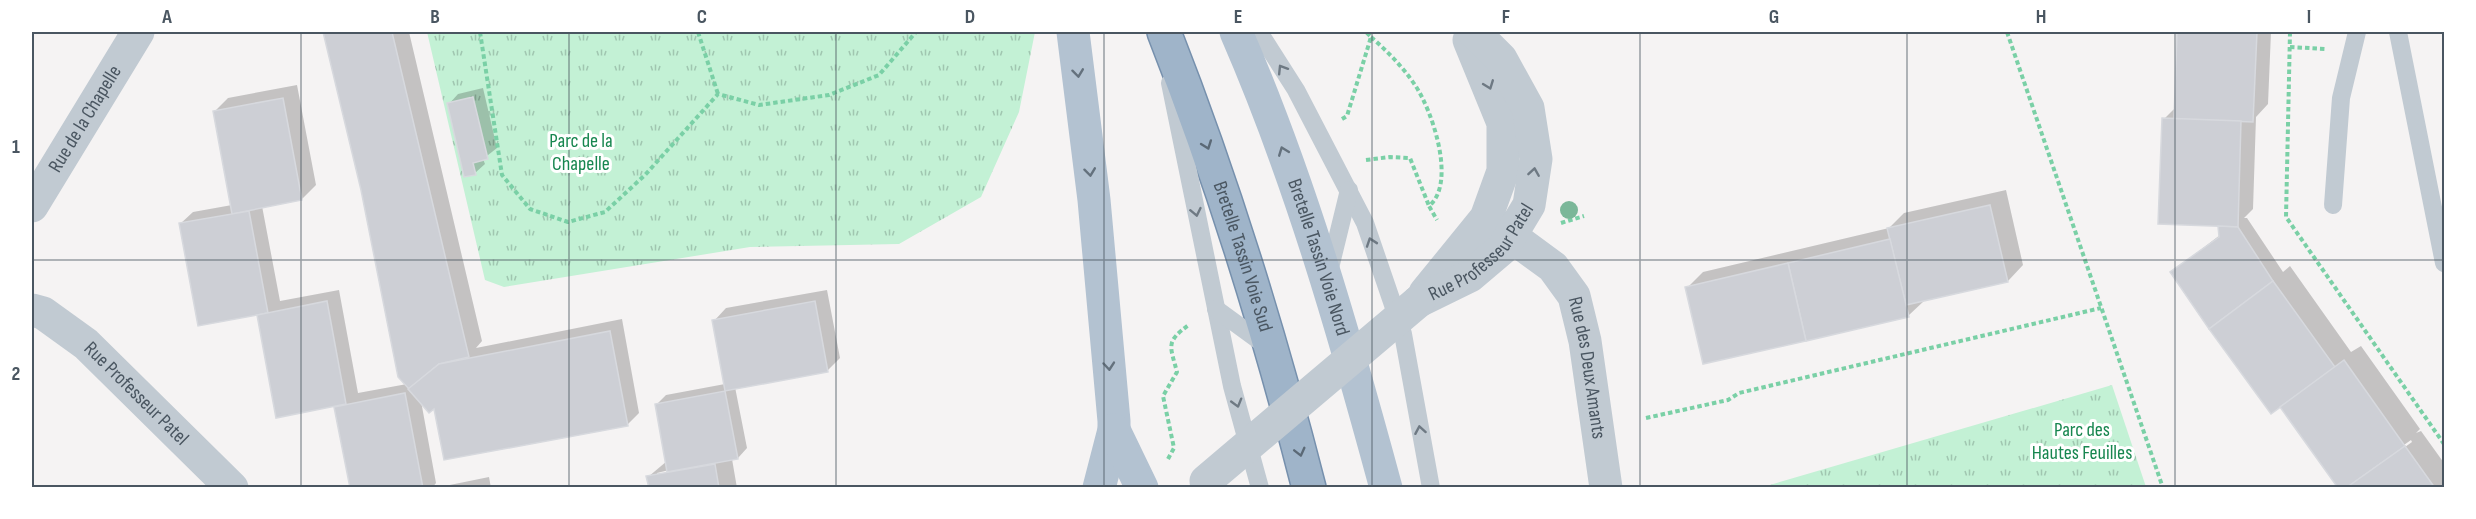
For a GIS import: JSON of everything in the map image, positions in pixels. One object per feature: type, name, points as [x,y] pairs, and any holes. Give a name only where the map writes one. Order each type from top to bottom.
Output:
[{"type":"highway","name":"Bretelle Tassin Voie Sud","points":[[1162,32],[1230,208],[1274,351],[1309,488]]},
{"type":"main road","points":[[1073,32],[1094,200],[1114,430],[1099,488]]},
{"type":"main road","name":"Bretelle Tassin Voie Nord","points":[[1236,32],[1296,186],[1327,280],[1386,488]]},
{"type":"main road","points":[[1114,430],[1142,488]]},
{"type":"street","name":"Rue de la Chapelle","points":[[32,206],[138,32]]},
{"type":"street","name":"Rue Professeur Patel","points":[[1202,484],[1419,301],[1470,276],[1503,248],[1499,227],[1503,171],[1503,123],[1465,32]]},
{"type":"street","name":"Rue Professeur Patel","points":[[1474,32],[1502,58],[1528,108],[1536,159],[1529,206],[1499,227]]},
{"type":"street","name":"Rue des Deux Amants","points":[[1499,227],[1553,267],[1574,296],[1585,341],[1606,488]]},
{"type":"street","name":"Rue Professeur Patel","points":[[32,310],[43,313],[86,344],[232,488]]},
{"type":"lane","points":[[1162,32],[1232,386],[1260,488]]},
{"type":"lane","points":[[1259,32],[1296,90],[1365,223],[1403,334],[1431,488]]},
{"type":"lane","points":[[2333,205],[2342,98],[2357,32]]},
{"type":"lane","points":[[2398,32],[2445,264]]},
{"type":"lane","points":[[1327,280],[1348,190]]},
{"type":"lane","points":[[1216,309],[1274,351]]},
{"type":"path","points":[[480,32],[502,175],[530,209],[568,222],[605,212],[645,175],[718,94]]},
{"type":"path","points":[[698,32],[718,94]]},
{"type":"path","points":[[718,94],[759,105],[829,94],[879,75],[916,32]]},
{"type":"path","points":[[1366,32],[1395,58],[1416,86],[1434,126],[1443,179],[1436,200],[1429,206]]},
{"type":"path","points":[[2007,32],[2163,488]]},
{"type":"path","points":[[2290,32],[2286,217],[2445,444]]},
{"type":"path","points":[[1334,124],[1347,116],[1371,37]]},
{"type":"path","points":[[1359,162],[1390,157],[1410,159],[1441,229]]},
{"type":"path","points":[[1551,226],[1584,216]]},
{"type":"path","points":[[1646,418],[1728,400],[1739,393],[2101,308]]},
{"type":"path","points":[[1164,465],[1174,448],[1163,396],[1177,372],[1169,344],[1172,337],[1186,326]]},
{"type":"green space","name":"Parc de la Chapelle","points":[[427,32],[1035,32],[1019,112],[981,197],[899,244],[750,247],[504,287],[485,280]]},
{"type":"green space","name":"Parc des Hautes Feuilles","points":[[2112,385],[2146,487],[1763,487]]},
{"type":"building","points":[[323,32],[392,32],[469,357],[439,364],[409,389],[398,377],[361,190]]},
{"type":"building","points":[[2177,32],[2257,32],[2253,122],[2174,119]]},
{"type":"building","points":[[473,97],[488,159],[473,163],[476,175],[464,177],[447,103]]},
{"type":"building","points":[[283,98],[302,200],[232,214],[213,111]]},
{"type":"building","points":[[2162,118],[2241,121],[2238,227],[2158,224]]},
{"type":"building","points":[[1990,205],[2008,282],[1906,305],[1887,228]]},
{"type":"building","points":[[249,211],[268,313],[198,326],[179,223]]},
{"type":"building","points":[[2218,226],[2238,227],[2273,281],[2209,329],[2170,272],[2219,237]]},
{"type":"building","points":[[1890,239],[1909,317],[1806,341],[1788,263]]},
{"type":"building","points":[[1788,263],[1806,341],[1703,364],[1685,287]]},
{"type":"building","points":[[2273,281],[2335,367],[2271,414],[2209,329]]},
{"type":"building","points":[[327,301],[346,404],[276,418],[257,315]]},
{"type":"building","points":[[815,301],[828,372],[725,391],[712,320]]},
{"type":"building","points":[[610,331],[628,426],[444,460],[434,409],[429,413],[408,389],[439,364]]},
{"type":"building","points":[[2344,360],[2405,446],[2346,488],[2338,488],[2280,407]]},
{"type":"building","points":[[725,391],[738,459],[667,472],[655,404]]},
{"type":"building","points":[[405,393],[423,488],[350,488],[334,407]]},
{"type":"building","points":[[2405,446],[2435,488],[2346,488]]},
{"type":"building","points":[[715,464],[719,488],[649,488],[646,476]]}]
